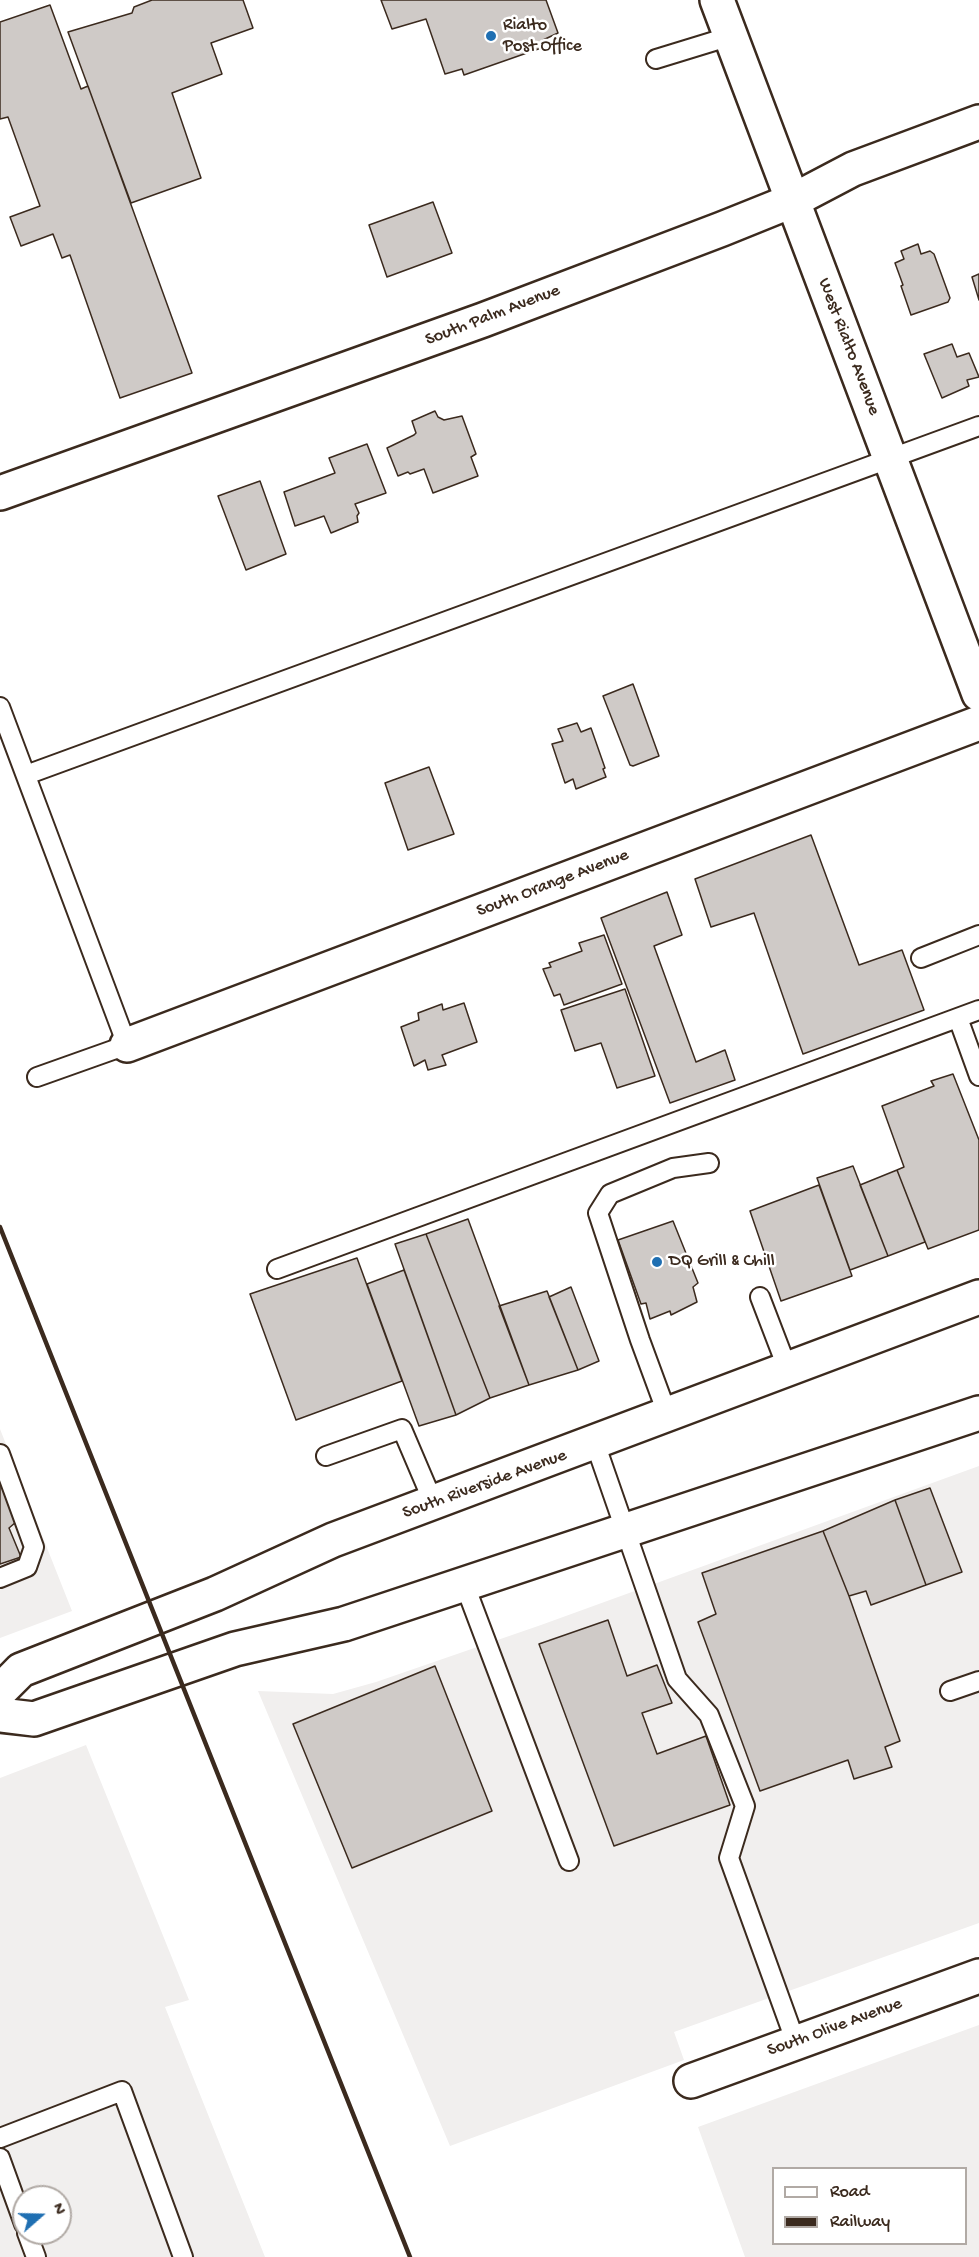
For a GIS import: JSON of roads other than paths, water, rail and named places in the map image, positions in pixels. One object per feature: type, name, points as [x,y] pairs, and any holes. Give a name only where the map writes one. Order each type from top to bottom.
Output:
[{"type":"street","name":"West Rialto Avenue","points":[[717,0],[979,694]]},
{"type":"street","name":"South Palm Avenue","points":[[0,493],[483,320],[794,200],[853,169],[979,122]]},
{"type":"street","name":"South Orange Avenue","points":[[127,1045],[979,723]]},
{"type":"street","name":"South Riverside Avenue","points":[[0,1691],[21,1670],[215,1594],[333,1540],[668,1416],[979,1297]]},
{"type":"street","points":[[0,1715],[34,1719],[235,1649],[344,1624],[979,1413]]},
{"type":"street","name":"South Olive Avenue","points":[[691,2081],[979,1976]]},
{"type":"lane","points":[[656,59],[731,36]]},
{"type":"lane","points":[[26,775],[979,426]]},
{"type":"lane","points":[[0,707],[127,1045],[37,1077]]},
{"type":"lane","points":[[921,958],[979,935]]},
{"type":"lane","points":[[277,1269],[979,1010]]},
{"type":"lane","points":[[957,1018],[979,1076]]},
{"type":"lane","points":[[668,1416],[598,1213],[610,1194],[673,1168],[709,1163]]},
{"type":"lane","points":[[760,1297],[788,1370]]},
{"type":"lane","points":[[326,1456],[402,1429],[434,1504]]},
{"type":"lane","points":[[595,1443],[677,1679],[709,1715],[745,1806],[729,1858],[796,2043]]},
{"type":"lane","points":[[0,1454],[34,1547],[27,1567],[0,1578]]},
{"type":"lane","points":[[464,1583],[569,1861]]},
{"type":"lane","points":[[950,1691],[979,1681]]},
{"type":"lane","points":[[0,2138],[122,2091],[183,2257]]},
{"type":"lane","points":[[0,2158],[12,2191]]},
{"type":"railway","points":[[0,1227],[410,2257]]},
{"type":"place","name":"Rialto Post Office","points":[[491,36]]},
{"type":"place","name":"DQ Grill & Chill","points":[[657,1262]]}]
